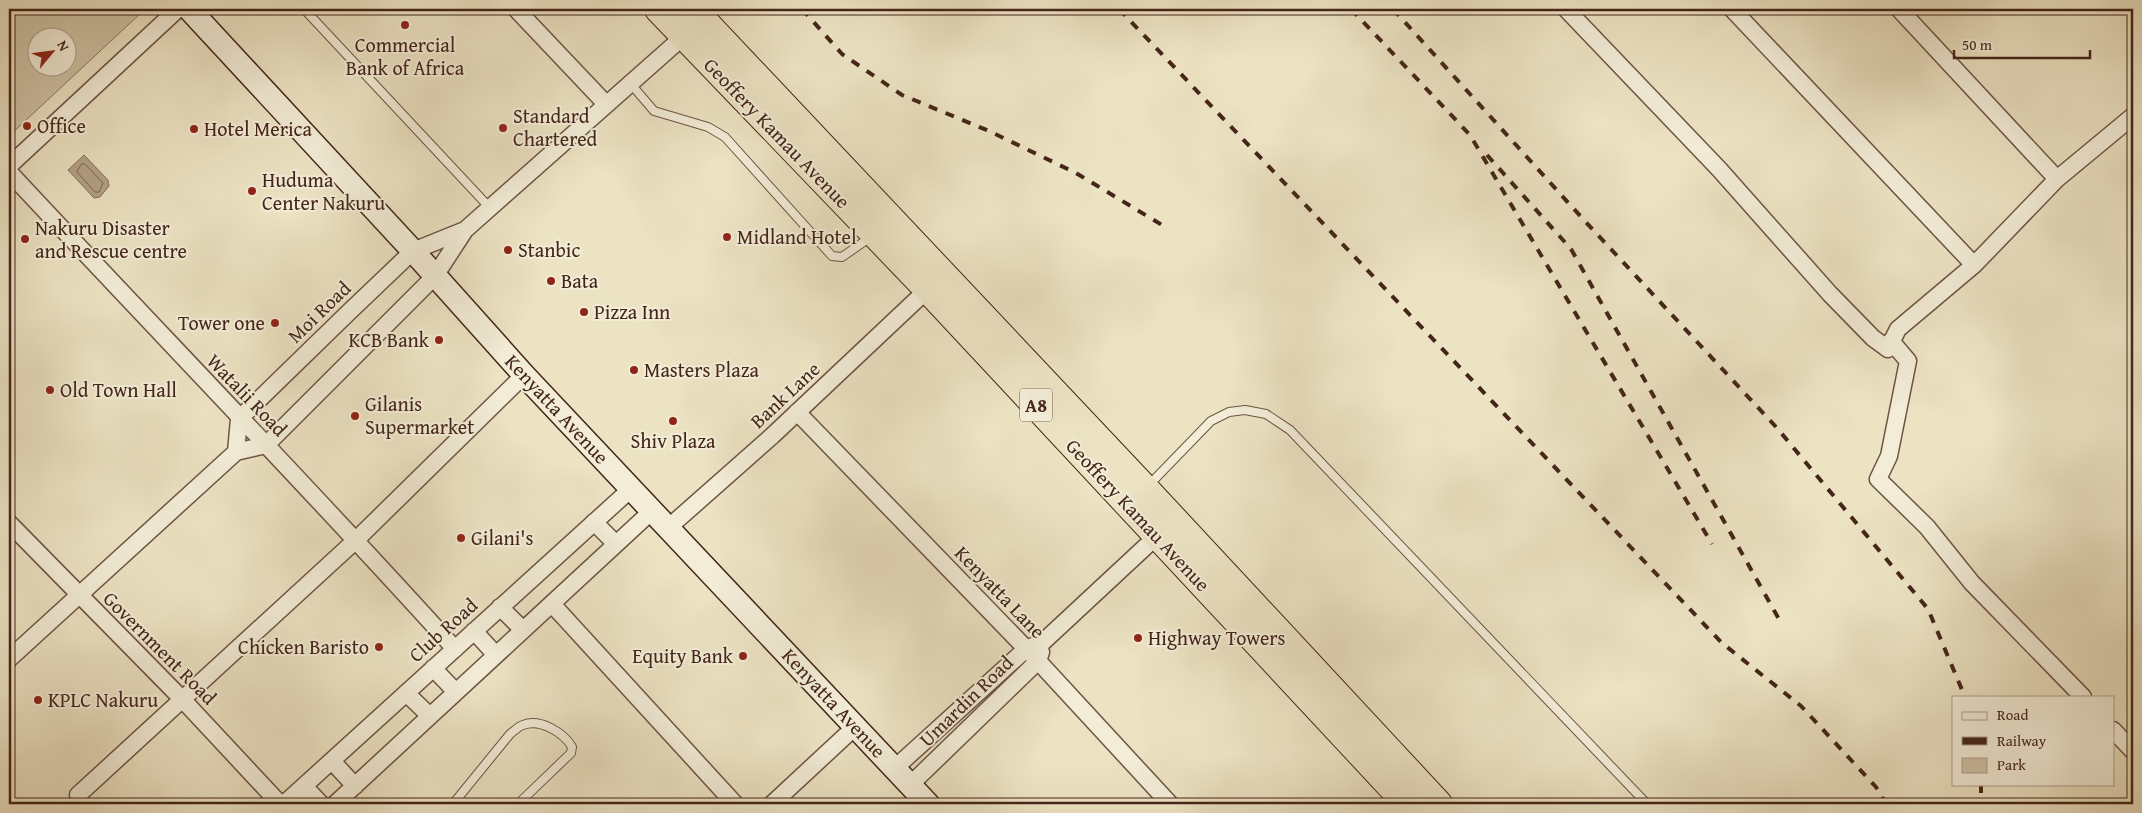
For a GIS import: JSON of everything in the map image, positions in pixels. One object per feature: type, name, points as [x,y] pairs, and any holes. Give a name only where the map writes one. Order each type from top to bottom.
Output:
[{"type":"highway","name":"Geoffery Kamau Avenue","points":[[659,9],[874,235],[928,289],[1408,804]]},
{"type":"highway","name":"Geoffery Kamau Avenue","points":[[692,9],[1438,804]]},
{"type":"street","points":[[9,166],[178,9]]},
{"type":"street","name":"Kenyatta Avenue","points":[[189,9],[413,251],[524,375],[928,804]]},
{"type":"street","points":[[516,9],[606,104]]},
{"type":"street","points":[[1566,9],[1719,169],[1830,294],[1873,338],[1888,349],[1898,329],[1974,265],[2057,179],[2133,116]]},
{"type":"street","points":[[1732,9],[1974,265]]},
{"type":"street","points":[[1899,9],[2057,179]]},
{"type":"street","name":"Moi Road","points":[[266,445],[435,276],[465,230],[684,36]]},
{"type":"street","name":"Watalii Road","points":[[9,172],[239,419],[356,540],[454,649]]},
{"type":"street","name":"Moi Road","points":[[239,419],[413,251],[465,230]]},
{"type":"street","name":"Bank Lane","points":[[668,528],[797,412],[928,289]]},
{"type":"street","points":[[1891,341],[1908,361],[1889,456],[1878,479],[1927,528],[1972,583],[2082,696]]},
{"type":"street","points":[[78,796],[356,540],[524,375]]},
{"type":"street","name":"Kenyatta Lane","points":[[797,412],[1032,655],[1170,804]]},
{"type":"street","points":[[236,452],[239,419]]},
{"type":"street","points":[[9,659],[78,594],[236,452],[266,445]]},
{"type":"street","name":"Club Road","points":[[284,804],[632,488]]},
{"type":"street","points":[[335,804],[653,510]]},
{"type":"street","name":"Government Road","points":[[9,522],[183,700],[280,804]]},
{"type":"street","points":[[594,522],[616,544]]},
{"type":"street","name":"Umardin Road","points":[[910,785],[1043,642],[1157,536]]},
{"type":"street","points":[[552,604],[735,804]]},
{"type":"street","points":[[500,607],[523,630]]},
{"type":"street","points":[[474,631],[496,655]]},
{"type":"street","name":"Umardin Road","points":[[895,768],[1032,655]]},
{"type":"street","points":[[433,668],[456,692]]},
{"type":"street","points":[[406,693],[430,716]]},
{"type":"street","points":[[772,804],[856,726]]},
{"type":"street","points":[[2114,731],[2133,751]]},
{"type":"street","points":[[332,761],[355,786]]},
{"type":"street","points":[[304,786],[321,804]]},
{"type":"lane","points":[[304,9],[490,208]]},
{"type":"lane","points":[[630,83],[654,111],[708,127],[725,138],[832,256],[842,257],[874,235]]},
{"type":"lane","points":[[1145,490],[1210,421],[1229,412],[1245,410],[1266,414],[1290,430],[1647,804]]},
{"type":"lane","points":[[453,804],[510,734],[522,725],[531,723],[544,726],[564,737],[572,747],[570,753],[518,804]]},
{"type":"green space","points":[[9,9],[141,9],[143,11],[78,72],[78,28],[28,28],[28,78],[71,78],[9,136]]},
{"type":"water","points":[[84,155],[108,180],[109,186],[100,197],[94,198],[68,170]]},
{"type":"railway","points":[[802,9],[842,54],[902,95],[989,131],[1076,173],[1162,225]]},
{"type":"railway","points":[[1119,9],[1722,643],[1801,706],[1876,787],[1886,804]]},
{"type":"railway","points":[[1351,9],[1470,135],[1712,544]]},
{"type":"railway","points":[[1393,9],[1583,219],[1777,428],[1928,609],[1965,696]]},
{"type":"railway","points":[[1487,155],[1571,249],[1780,621]]},
{"type":"railway","points":[[1981,786],[1981,804]]},
{"type":"place","name":"Commercial Bank of Africa","points":[[405,25]]},
{"type":"place","name":"Office","points":[[27,126]]},
{"type":"place","name":"Standard Chartered","points":[[503,128]]},
{"type":"place","name":"Hotel Merica","points":[[194,129]]},
{"type":"place","name":"Huduma Center Nakuru","points":[[252,191]]},
{"type":"place","name":"Midland Hotel","points":[[727,237]]},
{"type":"place","name":"Nakuru Disaster and Rescue centre","points":[[25,239]]},
{"type":"place","name":"Stanbic","points":[[508,250]]},
{"type":"place","name":"Bata","points":[[551,281]]},
{"type":"place","name":"Pizza Inn","points":[[584,312]]},
{"type":"place","name":"Tower one","points":[[275,323]]},
{"type":"place","name":"KCB Bank","points":[[439,340]]},
{"type":"place","name":"Masters Plaza","points":[[634,370]]},
{"type":"place","name":"Old Town Hall","points":[[50,390]]},
{"type":"place","name":"Gilanis Supermarket","points":[[355,416]]},
{"type":"place","name":"Shiv Plaza","points":[[673,421]]},
{"type":"place","name":"Gilani's","points":[[461,538]]},
{"type":"place","name":"Highway Towers","points":[[1138,638]]},
{"type":"place","name":"Chicken Baristo","points":[[379,647]]},
{"type":"place","name":"Equity Bank","points":[[743,656]]},
{"type":"place","name":"KPLC Nakuru","points":[[38,700]]}]
